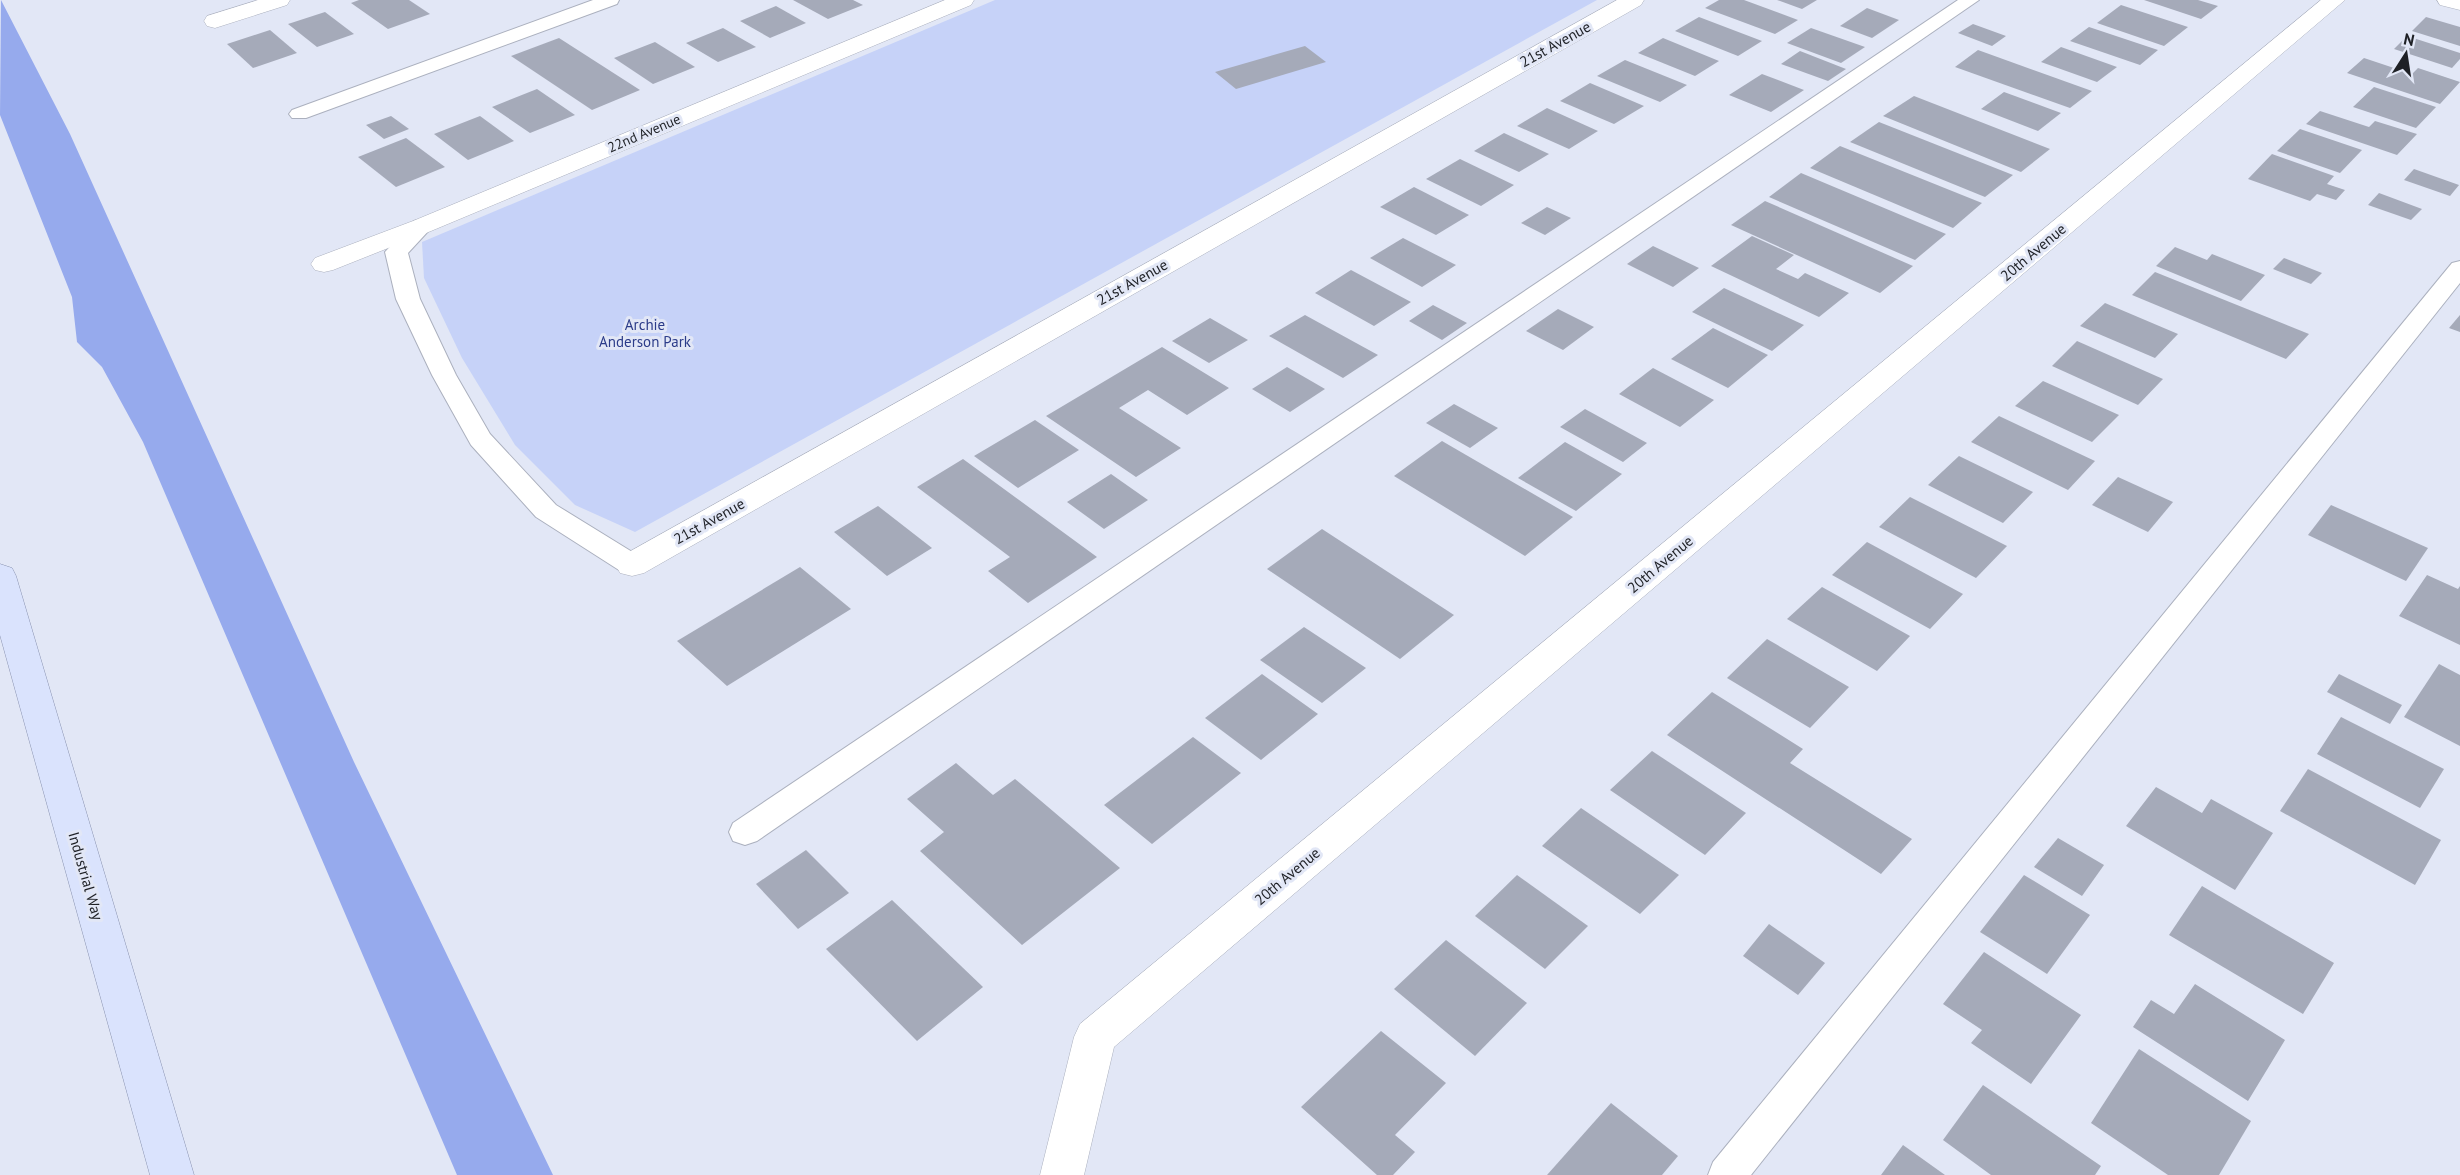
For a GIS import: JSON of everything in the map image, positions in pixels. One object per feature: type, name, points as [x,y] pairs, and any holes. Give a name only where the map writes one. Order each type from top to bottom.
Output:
[{"type":"main road","name":"Industrial Way","points":[[0,576],[172,1175]]},
{"type":"street","points":[[215,21],[279,0]]},
{"type":"street","name":"22nd Avenue","points":[[324,264],[422,226],[963,0]]},
{"type":"street","name":"21st Avenue","points":[[632,565],[1633,0]]},
{"type":"street","name":"20th Avenue","points":[[1062,1175],[1095,1036],[2334,0]]},
{"type":"street","points":[[2448,0],[2460,4]]},
{"type":"lane","points":[[299,114],[610,0]]},
{"type":"lane","points":[[745,832],[1970,0]]},
{"type":"lane","points":[[422,226],[396,252],[408,299],[444,375],[480,439],[546,511],[632,565]]},
{"type":"lane","points":[[1726,1175],[2460,268]]},
{"type":"green space","name":"Archie Anderson Park","points":[[995,0],[1597,0],[635,532],[575,505],[515,445],[462,358],[424,278],[422,242]]},
{"type":"water","points":[[1,0],[70,134],[354,762],[553,1175],[457,1175],[143,442],[102,367],[77,342],[72,297],[0,115]]},
{"type":"building","points":[[359,0],[409,0],[430,14],[388,29],[351,3]]},
{"type":"building","points":[[793,0],[853,0],[863,5],[828,19]]},
{"type":"building","points":[[1719,0],[1744,0],[1798,20],[1775,34],[1705,8]]},
{"type":"building","points":[[1777,0],[1817,0],[1802,9]]},
{"type":"building","points":[[2144,0],[2198,0],[2218,6],[2201,19]]},
{"type":"building","points":[[2121,5],[2188,27],[2164,46],[2097,23]]},
{"type":"building","points":[[776,6],[806,23],[770,38],[740,21]]},
{"type":"building","points":[[1867,8],[1899,20],[1872,38],[1840,26]]},
{"type":"building","points":[[325,12],[354,34],[317,47],[288,24]]},
{"type":"building","points":[[1699,17],[1762,41],[1738,56],[1675,31]]},
{"type":"building","points":[[2426,17],[2460,27],[2460,46],[2412,31]]},
{"type":"building","points":[[1973,24],[2006,36],[1992,46],[1958,33]]},
{"type":"building","points":[[2089,27],[2158,50],[2140,65],[2070,41]]},
{"type":"building","points":[[723,28],[756,47],[718,62],[686,43]]},
{"type":"building","points":[[1811,28],[1865,47],[1841,63],[1787,43]]},
{"type":"building","points":[[270,30],[297,53],[253,68],[227,44]]},
{"type":"building","points":[[2407,36],[2460,53],[2460,59],[2452,68],[2394,49]]},
{"type":"building","points":[[559,38],[640,90],[592,110],[511,56]]},
{"type":"building","points":[[1663,38],[1719,61],[1695,76],[1638,53]]},
{"type":"building","points":[[655,42],[695,67],[653,84],[614,58]]},
{"type":"building","points":[[1305,46],[1326,62],[1236,89],[1215,72]]},
{"type":"building","points":[[2061,47],[2117,67],[2097,82],[2041,62]]},
{"type":"building","points":[[1978,50],[2092,91],[2070,108],[1955,67]]},
{"type":"building","points":[[1800,51],[1846,69],[1828,81],[1781,64]]},
{"type":"building","points":[[2364,58],[2412,74],[2418,68],[2460,82],[2440,104],[2347,73]]},
{"type":"building","points":[[1625,60],[1687,85],[1660,102],[1597,76]]},
{"type":"building","points":[[1762,74],[1804,90],[1771,112],[1729,95]]},
{"type":"building","points":[[1590,83],[1644,106],[1614,124],[1560,101]]},
{"type":"building","points":[[2374,87],[2436,107],[2416,128],[2353,107]]},
{"type":"building","points":[[537,89],[575,115],[530,133],[492,107]]},
{"type":"building","points":[[2004,92],[2061,113],[2038,131],[1981,109]]},
{"type":"building","points":[[1914,96],[2050,149],[2021,172],[1883,116]]},
{"type":"building","points":[[1547,108],[1598,131],[1569,149],[1517,126]]},
{"type":"building","points":[[2320,111],[2369,127],[2375,121],[2417,134],[2397,155],[2306,124]]},
{"type":"building","points":[[391,116],[409,129],[384,139],[366,125]]},
{"type":"building","points":[[480,116],[514,141],[468,160],[434,134]]},
{"type":"building","points":[[1879,122],[2013,175],[1985,197],[1850,142]]},
{"type":"building","points":[[2300,129],[2362,150],[2340,173],[2277,151]]},
{"type":"building","points":[[1504,133],[1549,154],[1519,172],[1474,151]]},
{"type":"building","points":[[406,138],[445,167],[396,187],[358,157]]},
{"type":"building","points":[[1840,146],[1982,203],[1953,228],[1810,168]]},
{"type":"building","points":[[2272,154],[2334,176],[2327,184],[2345,190],[2336,200],[2317,194],[2310,201],[2248,179]]},
{"type":"building","points":[[1460,159],[1514,185],[1481,206],[1426,179]]},
{"type":"building","points":[[2414,169],[2459,185],[2450,196],[2404,180]]},
{"type":"building","points":[[1801,173],[1946,234],[1915,260],[1769,197]]},
{"type":"building","points":[[1414,187],[1469,215],[1436,235],[1380,207]]},
{"type":"building","points":[[2379,193],[2422,209],[2411,220],[2368,205]]},
{"type":"building","points":[[1765,201],[1913,266],[1880,293],[1731,225]]},
{"type":"building","points":[[1547,207],[1571,218],[1545,235],[1521,223]]},
{"type":"building","points":[[1752,236],[1794,255],[1776,269],[1798,279],[1805,273],[1849,293],[1819,317],[1711,266]]},
{"type":"building","points":[[1403,238],[1456,265],[1422,287],[1370,258]]},
{"type":"building","points":[[1653,246],[1699,268],[1673,287],[1627,264]]},
{"type":"building","points":[[2175,247],[2207,260],[2212,254],[2265,275],[2241,301],[2156,266]]},
{"type":"building","points":[[2284,258],[2322,273],[2311,284],[2273,269]]},
{"type":"building","points":[[1351,270],[1411,302],[1374,326],[1315,293]]},
{"type":"building","points":[[2155,272],[2309,334],[2286,359],[2132,295]]},
{"type":"building","points":[[1724,288],[1804,325],[1772,351],[1692,312]]},
{"type":"building","points":[[2105,303],[2178,334],[2155,358],[2080,326]]},
{"type":"building","points":[[1433,305],[1467,323],[1442,340],[1409,321]]},
{"type":"building","points":[[1558,309],[1594,327],[1563,350],[1526,331]]},
{"type":"building","points":[[1305,315],[1378,355],[1343,378],[1269,336]]},
{"type":"building","points":[[2460,315],[2460,332],[2449,328]]},
{"type":"building","points":[[1210,318],[1248,340],[1209,363],[1172,341]]},
{"type":"building","points":[[1713,328],[1768,355],[1728,388],[1671,359]]},
{"type":"building","points":[[2077,341],[2163,379],[2138,405],[2052,366]]},
{"type":"building","points":[[1162,347],[1229,388],[1187,415],[1148,390],[1119,408],[1181,448],[1136,477],[1046,416]]},
{"type":"building","points":[[1287,367],[1325,389],[1290,412],[1252,389]]},
{"type":"building","points":[[1653,368],[1714,400],[1680,427],[1619,394]]},
{"type":"building","points":[[2043,381],[2119,415],[2092,442],[2015,406]]},
{"type":"building","points":[[1454,404],[1498,428],[1470,448],[1426,423]]},
{"type":"building","points":[[1585,409],[1647,443],[1623,462],[1560,427]]},
{"type":"building","points":[[1999,416],[2095,461],[2068,490],[1971,442]]},
{"type":"building","points":[[1035,420],[1079,450],[1018,488],[974,456]]},
{"type":"building","points":[[1442,441],[1573,517],[1525,556],[1394,476]]},
{"type":"building","points":[[1565,442],[1622,474],[1576,511],[1518,478]]},
{"type":"building","points":[[1959,456],[2033,492],[2003,523],[1928,485]]},
{"type":"building","points":[[963,459],[1097,557],[1028,603],[988,571],[1010,557],[917,487]]},
{"type":"building","points":[[1111,474],[1148,500],[1104,529],[1067,502]]},
{"type":"building","points":[[2118,477],[2173,502],[2148,532],[2092,505]]},
{"type":"building","points":[[1910,497],[2007,546],[1976,578],[1879,527]]},
{"type":"building","points":[[2331,505],[2428,548],[2406,581],[2308,535]]},
{"type":"building","points":[[878,506],[932,548],[887,576],[834,532]]},
{"type":"building","points":[[1322,529],[1454,615],[1400,659],[1267,569]]},
{"type":"building","points":[[1867,542],[1963,594],[1930,629],[1832,575]]},
{"type":"building","points":[[800,567],[851,609],[727,686],[677,641]]},
{"type":"building","points":[[2427,575],[2458,589],[2460,586],[2460,645],[2399,616]]},
{"type":"building","points":[[1822,587],[1910,636],[1877,671],[1787,619]]},
{"type":"building","points":[[1304,627],[1366,668],[1322,703],[1260,660]]},
{"type":"building","points":[[1767,639],[1849,687],[1810,728],[1727,678]]},
{"type":"building","points":[[2439,664],[2460,675],[2460,746],[2404,717]]},
{"type":"building","points":[[1262,674],[1318,714],[1261,760],[1205,718]]},
{"type":"building","points":[[2339,674],[2402,705],[2390,724],[2327,692]]},
{"type":"building","points":[[1712,692],[1803,749],[1790,763],[1912,839],[1881,874],[1667,735]]},
{"type":"building","points":[[2341,717],[2444,769],[2420,808],[2317,754]]},
{"type":"building","points":[[1193,737],[1241,773],[1152,844],[1104,805]]},
{"type":"building","points":[[1652,751],[1746,813],[1705,855],[1610,790]]},
{"type":"building","points":[[956,763],[993,795],[1015,779],[1120,868],[1022,945],[920,851],[944,832],[907,799]]},
{"type":"building","points":[[2308,769],[2441,840],[2415,885],[2280,811]]},
{"type":"building","points":[[2156,787],[2202,813],[2211,799],[2273,833],[2235,890],[2126,826]]},
{"type":"building","points":[[1581,808],[1679,875],[1640,914],[1542,846]]},
{"type":"building","points":[[2058,838],[2104,865],[2082,896],[2034,867]]},
{"type":"building","points":[[806,850],[849,893],[798,929],[756,884]]},
{"type":"building","points":[[1517,875],[1588,926],[1545,969],[1475,916]]},
{"type":"building","points":[[2024,875],[2090,915],[2047,974],[1980,932]]},
{"type":"building","points":[[2202,886],[2334,963],[2303,1014],[2169,935]]},
{"type":"building","points":[[892,900],[983,987],[917,1041],[826,949]]},
{"type":"building","points":[[1769,924],[1825,963],[1798,995],[1743,956]]},
{"type":"building","points":[[1446,940],[1527,1003],[1475,1056],[1394,989]]},
{"type":"building","points":[[1984,952],[2081,1015],[2031,1084],[1971,1043],[1982,1030],[1943,1004]]},
{"type":"building","points":[[2195,984],[2285,1040],[2248,1101],[2133,1027],[2151,1000],[2174,1014]]},
{"type":"building","points":[[1381,1031],[1446,1083],[1395,1135],[1415,1152],[1393,1175],[1377,1175],[1301,1107]]},
{"type":"building","points":[[2139,1049],[2251,1121],[2219,1175],[2168,1175],[2091,1123]]},
{"type":"building","points":[[1983,1085],[2101,1166],[2095,1175],[1991,1175],[1943,1140]]},
{"type":"building","points":[[1611,1103],[1678,1156],[1662,1175],[1547,1175]]},
{"type":"building","points":[[1903,1145],[1945,1175],[1881,1175]]}]
